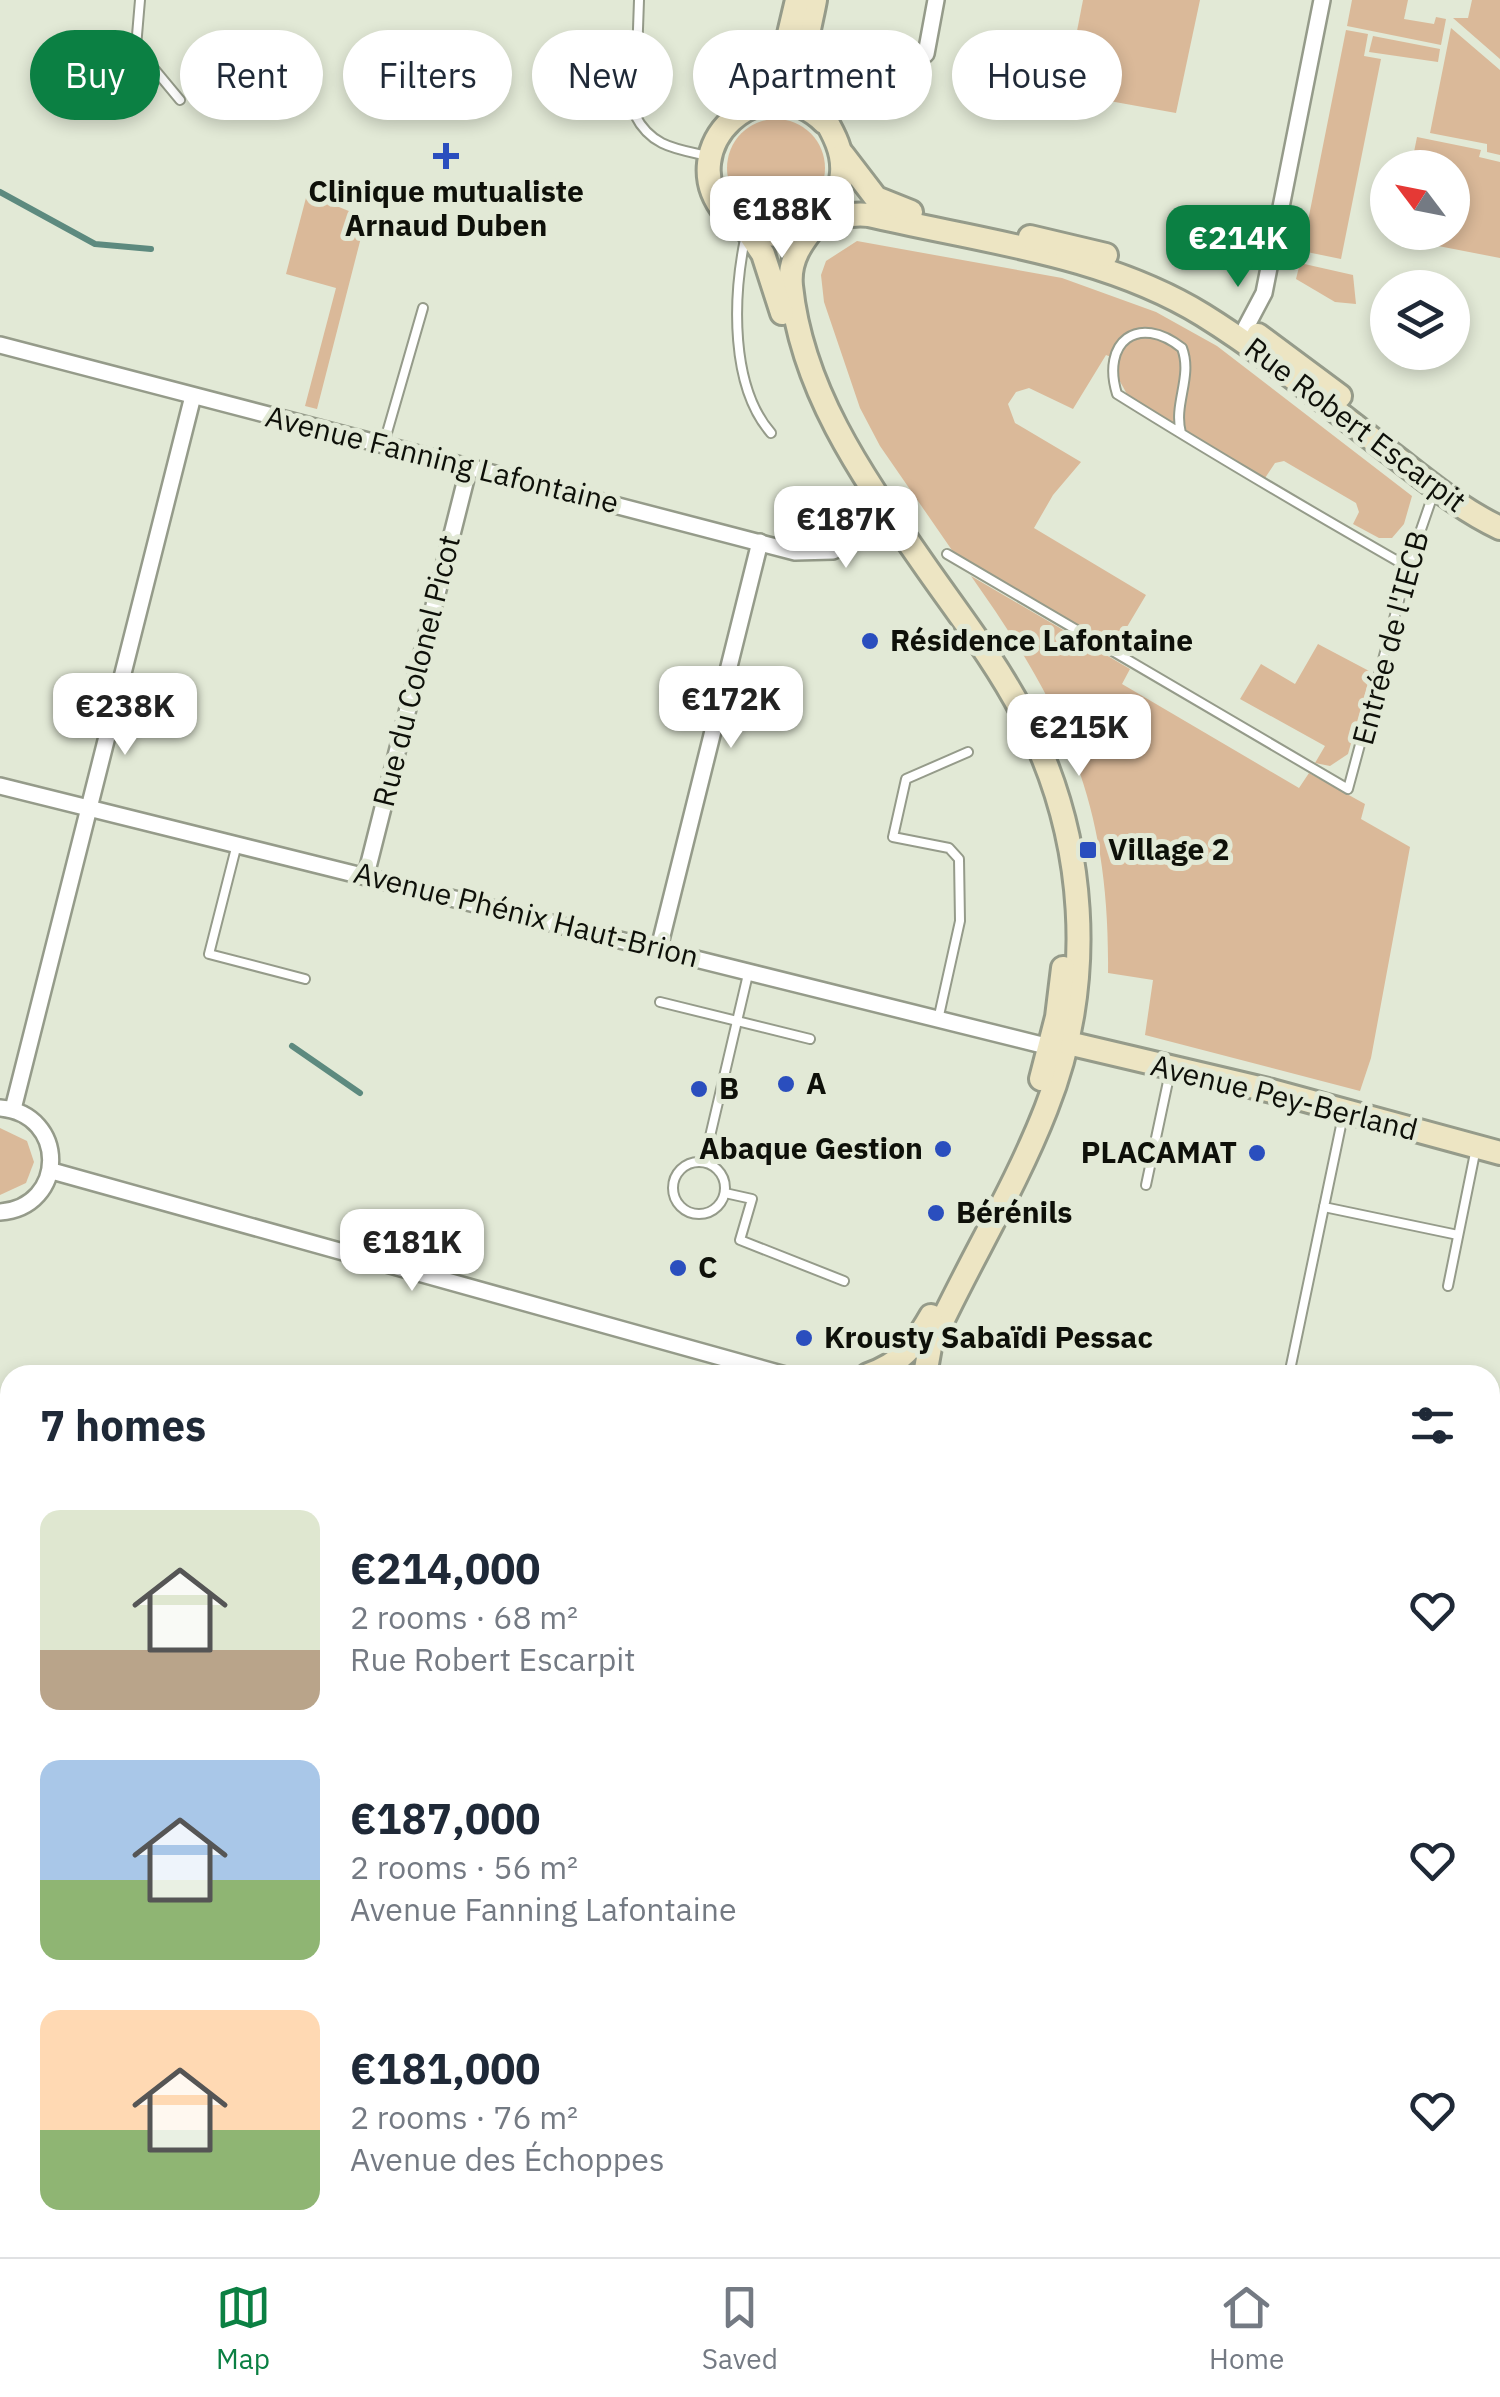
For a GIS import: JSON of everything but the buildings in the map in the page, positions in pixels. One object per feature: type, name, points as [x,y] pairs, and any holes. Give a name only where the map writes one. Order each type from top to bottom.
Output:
[{"type":"main road","points":[[790,30],[797,0]]},
{"type":"main road","points":[[816,0],[806,78],[841,152],[838,193],[796,250],[790,283],[804,346],[826,409],[857,468],[1011,692],[1056,794],[1069,844],[1078,922],[1075,1002],[1059,1045],[1022,1132],[932,1315],[908,1354],[895,1365]]},
{"type":"main road","points":[[729,120],[717,134],[708,156],[708,178],[715,200],[728,218],[747,230],[764,254],[810,401],[848,475],[997,692],[1040,786],[1058,856],[1064,928],[1059,1045],[1046,1111],[942,1321],[928,1365]]},
{"type":"main road","points":[[821,120],[830,128]]},
{"type":"main road","name":"Rue Robert Escarpit","points":[[841,152],[860,182],[895,208],[1103,254],[1172,282],[1246,326],[1458,487],[1500,512]]},
{"type":"main road","name":"Rue Robert Escarpit","points":[[812,225],[848,212],[869,216],[1094,266],[1166,294],[1238,338],[1437,489],[1500,528]]},
{"type":"main road","points":[[747,230],[780,235],[812,225]]},
{"type":"main road","name":"Avenue Pey-Berland","points":[[1059,1045],[1171,1068],[1500,1154]]},
{"type":"street","points":[[930,30],[936,0]]},
{"type":"street","points":[[1246,326],[1264,293],[1322,0]]},
{"type":"street","name":"Avenue Fanning Lafontaine","points":[[0,345],[796,552],[832,552],[882,528]]},
{"type":"street","points":[[0,1212],[34,1200],[52,1172],[49,1140],[28,1116],[7,1109],[194,396]]},
{"type":"street","name":"Rue du Colonel Picot","points":[[366,875],[469,466]]},
{"type":"street","points":[[659,948],[760,542]]},
{"type":"street","name":"Avenue Phénix Haut-Brion","points":[[0,786],[938,1020],[1059,1045]]},
{"type":"street","points":[[52,1172],[749,1365]]},
{"type":"lane","points":[[140,0],[136,47],[180,100]]},
{"type":"lane","points":[[639,0],[634,116],[643,132],[659,144],[708,156]]},
{"type":"lane","points":[[747,230],[738,288],[742,361],[752,412],[771,434]]},
{"type":"lane","points":[[384,444],[423,308]]},
{"type":"lane","points":[[1181,434],[1179,406],[1186,361],[1182,348],[1150,332],[1130,336],[1115,350],[1110,371],[1117,394],[1181,434],[1408,567]]},
{"type":"lane","name":"Entrée de l'IECB","points":[[946,554],[1348,789],[1408,567],[1437,489]]},
{"type":"lane","points":[[938,1020],[960,921],[959,859],[948,848],[893,837],[906,779],[968,752]]},
{"type":"lane","points":[[237,844],[209,954],[305,979]]},
{"type":"lane","points":[[704,1162],[749,970]]},
{"type":"lane","points":[[660,1002],[810,1038]]},
{"type":"lane","points":[[1146,1184],[1171,1068]]},
{"type":"lane","points":[[1291,1365],[1344,1111]]},
{"type":"lane","points":[[1448,1286],[1476,1148]]},
{"type":"lane","points":[[704,1162],[721,1173],[725,1192],[719,1205],[705,1214],[680,1206],[674,1190],[677,1174],[691,1163],[704,1162]]},
{"type":"lane","points":[[725,1192],[752,1199],[740,1240],[844,1281]]},
{"type":"lane","points":[[1324,1208],[1458,1235]]},
{"type":"shaded area","points":[[1083,0],[1200,0],[1176,113],[1122,103],[1122,30],[1077,30]]},
{"type":"shaded area","points":[[1352,0],[1408,0],[1404,19],[1434,24],[1436,17],[1446,19],[1441,45],[1347,26]]},
{"type":"shaded area","points":[[1472,0],[1500,0],[1500,59],[1453,18],[1468,18]]},
{"type":"shaded area","points":[[1451,28],[1500,70],[1500,155],[1487,152],[1487,144],[1430,133]]},
{"type":"shaded area","points":[[1346,30],[1368,34],[1364,56],[1381,59],[1341,259],[1302,251]]},
{"type":"shaded area","points":[[1373,36],[1440,49],[1438,62],[1369,52]]},
{"type":"shaded area","points":[[766,120],[786,120],[803,127],[817,141],[824,158],[824,178],[817,195],[803,209],[786,216],[766,216],[749,209],[735,195],[728,178],[728,158],[735,141],[749,127]]},
{"type":"shaded area","points":[[1417,137],[1481,150],[1479,157],[1500,162],[1500,258],[1459,250],[1470,250],[1470,150],[1414,150]]},
{"type":"shaded area","points":[[307,194],[366,218],[317,409],[305,406],[336,288],[286,274]]},
{"type":"shaded area","points":[[857,241],[1062,278],[1156,312],[1217,346],[1412,496],[1404,524],[1392,538],[1379,538],[1353,524],[1359,512],[1356,503],[1284,461],[1275,463],[1265,478],[1128,396],[1117,376],[1118,360],[1106,355],[1073,409],[1029,388],[1016,392],[1008,404],[1015,423],[1081,462],[1053,495],[1034,528],[1146,595],[1121,637],[1100,638],[956,556],[880,446],[860,408],[824,302],[821,275],[826,261]]},
{"type":"shaded area","points":[[1300,263],[1353,275],[1356,304],[1335,302],[1296,279]]},
{"type":"shaded area","points":[[971,576],[1130,669],[1122,684],[1299,788],[1309,773],[1365,804],[1361,819],[1410,847],[1371,1058],[1360,1091],[1145,1035],[1153,980],[1108,973],[1101,859],[1076,762],[1033,671]]},
{"type":"shaded area","points":[[1318,644],[1371,672],[1348,754],[1330,766],[1315,763],[1325,746],[1240,699],[1261,664],[1295,684]]},
{"type":"shaded area","points":[[0,1128],[27,1141],[34,1162],[26,1183],[0,1195]]},
{"type":"waterway","points":[[0,192],[95,244],[151,249]]},
{"type":"waterway","points":[[292,1046],[360,1093]]},
{"type":"place","name":"Clinique mutualiste Arnaud Duben","points":[[446,156]]},
{"type":"place","name":"Résidence Lafontaine","points":[[870,641]]},
{"type":"place","name":"Village 2","points":[[1088,850]]},
{"type":"place","name":"A","points":[[786,1084]]},
{"type":"place","name":"B","points":[[699,1089]]},
{"type":"place","name":"Abaque Gestion","points":[[943,1149]]},
{"type":"place","name":"PLACAMAT","points":[[1257,1153]]},
{"type":"place","name":"Bérénils","points":[[936,1213]]},
{"type":"place","name":"C","points":[[678,1268]]},
{"type":"place","name":"Krousty Sabaïdi Pessac","points":[[804,1338]]}]
